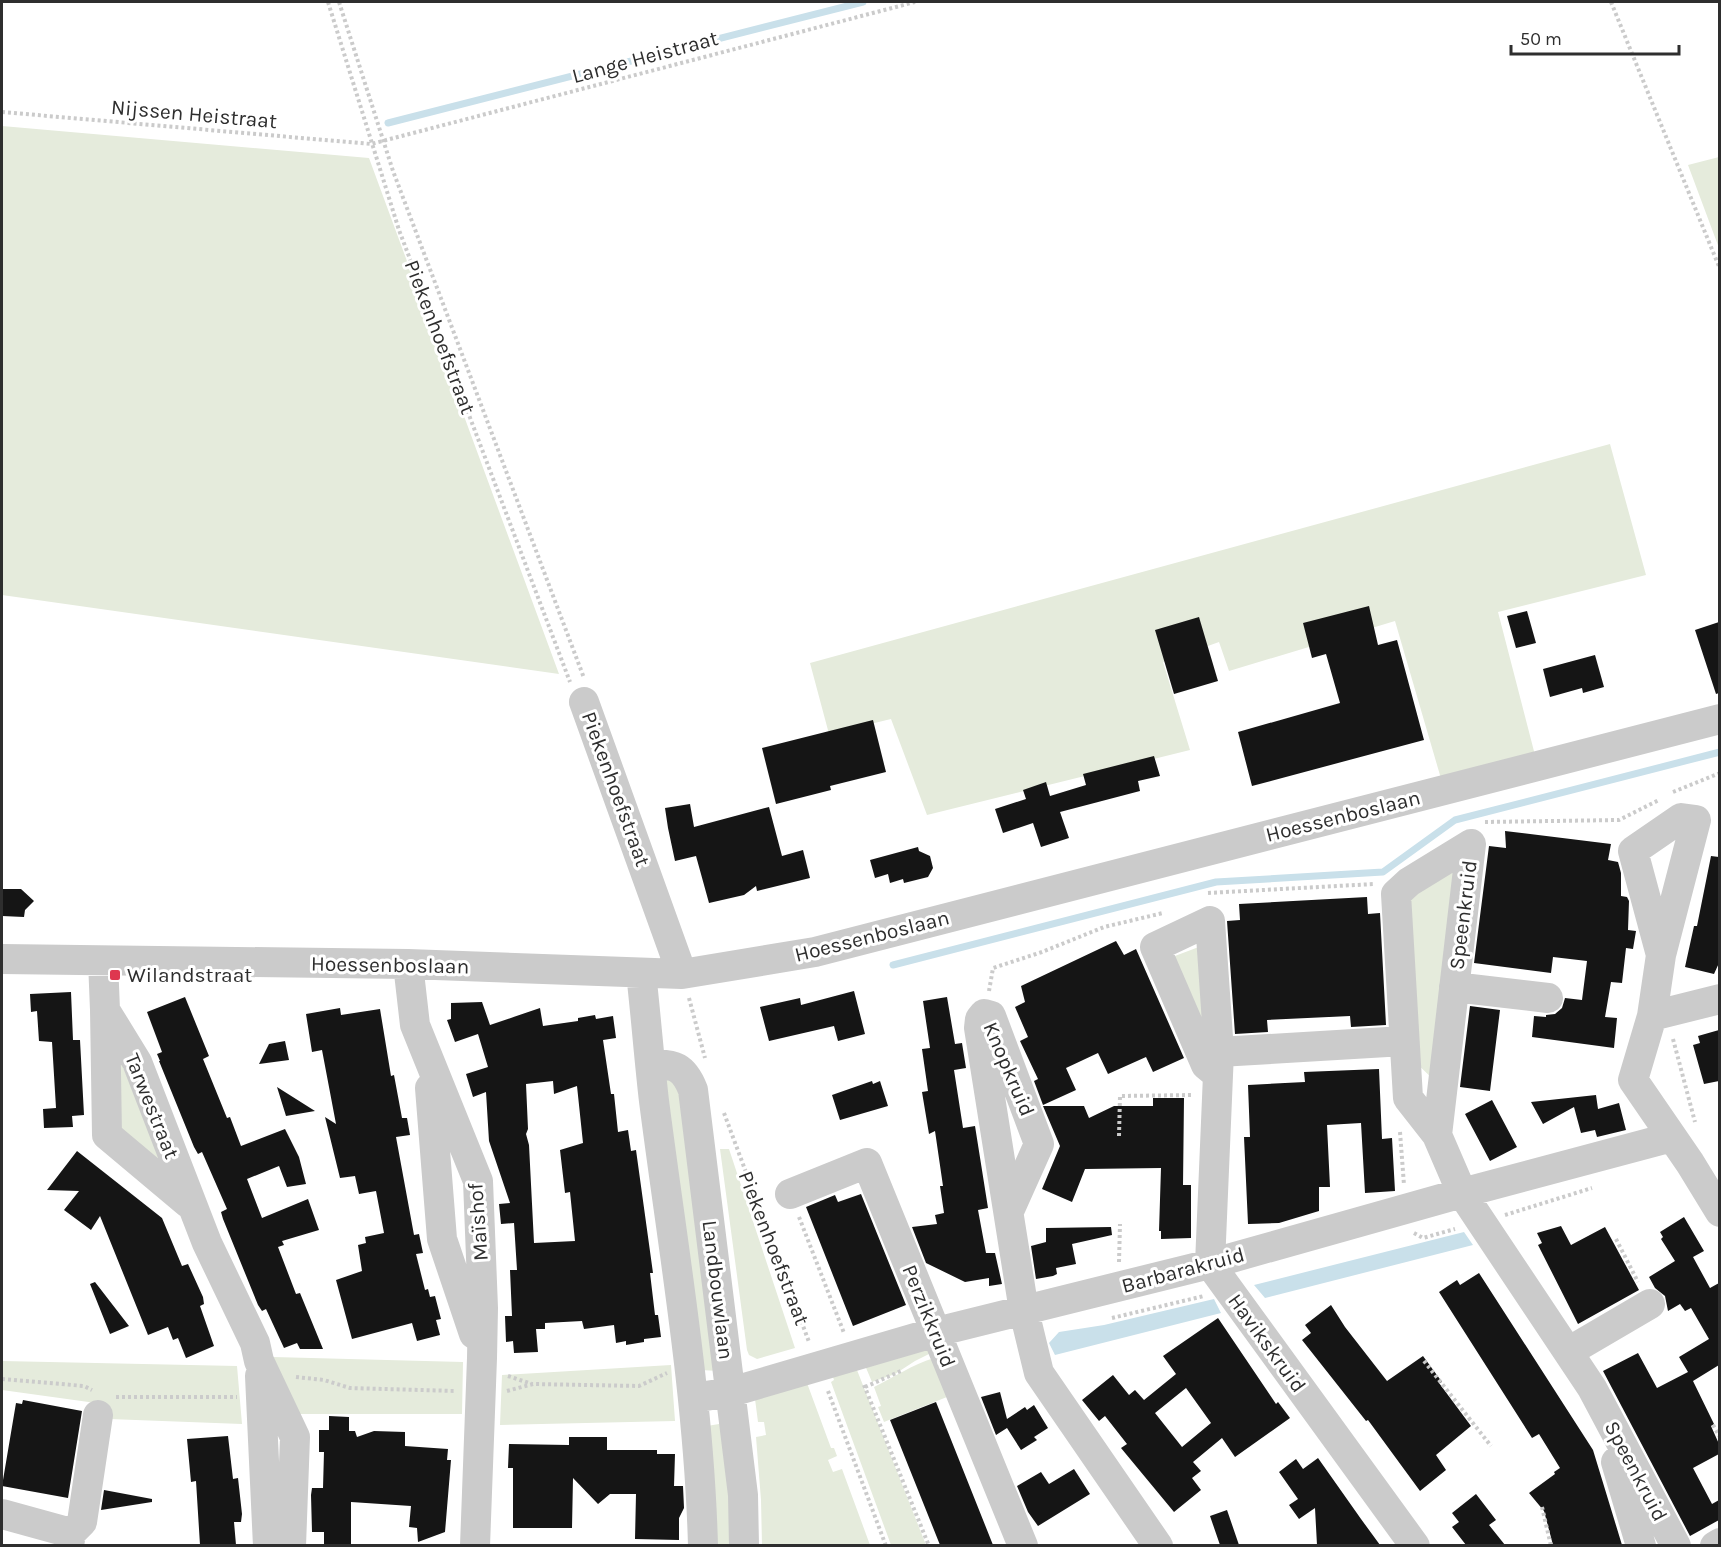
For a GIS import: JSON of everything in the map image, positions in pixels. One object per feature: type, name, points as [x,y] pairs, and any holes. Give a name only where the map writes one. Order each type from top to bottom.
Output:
[{"type":"street","name":"Piekenhoefstraat","points":[[585,702],[682,974]]},
{"type":"street","name":"Hoessenboslaan","points":[[2,959],[408,964],[682,974],[815,952],[1719,719]]},
{"type":"street","name":"Speenkruid","points":[[1437,1135],[1471,844],[1409,882],[1396,894],[1408,1098],[1437,1135],[1462,1193],[1596,1396],[1676,1545]]},
{"type":"street","points":[[1661,955],[1659,1015],[1633,1080],[1684,1133],[1719,1212]]},
{"type":"street","name":"Tarwestraat","points":[[103,961],[107,1135],[191,1205]]},
{"type":"street","name":"Maïshof","points":[[408,964],[415,1025],[478,1181],[483,1308],[475,1545]]},
{"type":"street","name":"Landbouwlaan","points":[[641,973],[693,1398],[702,1497],[703,1545]]},
{"type":"street","points":[[1454,987],[1548,998]]},
{"type":"street","points":[[1659,1015],[1719,999]]},
{"type":"street","name":"Tarwestraat","points":[[105,1010],[137,1062],[207,1244],[255,1343],[263,1380],[268,1545]]},
{"type":"street","name":"Knopkruid","points":[[1010,1211],[1039,1144],[991,1016],[984,1014],[980,1019],[979,1028],[1010,1211],[1024,1311],[1039,1373],[1158,1545]]},
{"type":"street","points":[[1210,1264],[1218,1074],[1404,1041]]},
{"type":"street","name":"Maïshof","points":[[428,1058],[442,1239],[482,1358]]},
{"type":"street","name":"Landbouwlaan","points":[[651,1065],[676,1066],[688,1077],[693,1090],[743,1495],[744,1545]]},
{"type":"street","name":"Barbarakruid","points":[[693,1398],[730,1392],[936,1332],[1210,1264],[1684,1133]]},
{"type":"street","name":"Perzikkruid","points":[[790,1194],[867,1163],[1023,1545]]},
{"type":"street","name":"Havikskruid","points":[[1210,1264],[1415,1545]]},
{"type":"street","points":[[1568,1352],[1650,1304]]},
{"type":"street","name":"Tarwestraat","points":[[263,1380],[295,1437],[291,1545]]},
{"type":"street","name":"Speenkruid","points":[[1596,1396],[1641,1545]]},
{"type":"street","points":[[2,1514],[70,1539],[82,1522],[102,1401]]},
{"type":"street","points":[[1715,1545],[1719,1543]]},
{"type":"path","name":"Piekenhoefstraat","points":[[328,2],[399,230],[573,691],[585,702]]},
{"type":"path","points":[[339,2],[413,226],[588,688],[585,702]]},
{"type":"path","name":"Lange Heistraat","points":[[384,141],[915,2]]},
{"type":"path","points":[[1611,2],[1719,270]]},
{"type":"path","name":"Nijssen Heistraat","points":[[2,112],[372,144],[384,141]]},
{"type":"path","points":[[1671,793],[1719,773]]},
{"type":"path","points":[[1476,825],[1484,822],[1619,820],[1661,798]]},
{"type":"path","points":[[1198,898],[1207,893],[1385,883]]},
{"type":"path","points":[[984,1014],[993,968],[1042,952],[1104,927],[1173,910]]},
{"type":"path","points":[[682,974],[706,1062]]},
{"type":"path","points":[[1659,1015],[1684,1133]]},
{"type":"path","points":[[1119,1136],[1120,1096],[1218,1074]]},
{"type":"path","points":[[1405,1209],[1399,1111],[1408,1098]]},
{"type":"path","name":"Piekenhoefstraat","points":[[721,1106],[886,1545]]},
{"type":"path","points":[[1119,1287],[1120,1224]]},
{"type":"path","points":[[1616,1239],[1650,1304]]},
{"type":"path","points":[[1424,1361],[1491,1446]]},
{"type":"path","points":[[2,1378],[84,1386],[102,1401],[291,1377],[324,1380],[350,1388],[442,1389],[481,1394],[533,1384],[639,1386],[661,1374],[689,1367]]},
{"type":"path","points":[[1713,1425],[1719,1437]]},
{"type":"path","points":[[1542,1507],[1551,1545]]},
{"type":"green space","points":[[2,126],[369,158],[559,674],[2,595]]},
{"type":"green space","points":[[1720,157],[1719,248],[1688,165]]},
{"type":"green space","points":[[1610,444],[1646,575],[1498,612],[1536,759],[1442,782],[1395,621],[1229,671],[1219,642],[1163,662],[1190,750],[927,815],[891,719],[829,734],[810,663]]},
{"type":"green space","points":[[1454,864],[1436,1082],[1411,1058],[1408,898]]},
{"type":"green space","points":[[1204,945],[1210,1051],[1167,959]]},
{"type":"green space","points":[[112,1042],[171,1177],[118,1129]]},
{"type":"green space","points":[[677,1077],[719,1371],[700,1370],[665,1078]]},
{"type":"green space","points":[[720,1149],[729,1149],[795,1348],[757,1359],[749,1355],[747,1350]]},
{"type":"green space","points":[[932,1344],[931,1353],[895,1374],[872,1382],[864,1363]]},
{"type":"green space","points":[[273,1357],[463,1362],[462,1414],[298,1414]]},
{"type":"green space","points":[[934,1358],[952,1395],[884,1422],[874,1387]]},
{"type":"green space","points":[[2,1361],[237,1366],[242,1424],[109,1419],[103,1404],[2,1390]]},
{"type":"green space","points":[[671,1365],[675,1421],[500,1425],[502,1375]]},
{"type":"green space","points":[[855,1365],[926,1545],[891,1545],[831,1382],[834,1380],[831,1371]]},
{"type":"green space","points":[[807,1383],[831,1448],[834,1448],[837,1456],[828,1460],[833,1472],[842,1469],[870,1545],[762,1545],[756,1437],[766,1435],[764,1422],[758,1422],[755,1399]]},
{"type":"green space","points":[[725,1423],[736,1545],[709,1545],[707,1426]]},
{"type":"water","points":[[1464,1232],[1473,1245],[1265,1298],[1254,1285]]},
{"type":"water","points":[[1214,1299],[1221,1313],[1055,1355],[1049,1343],[1059,1332],[1104,1325]]},
{"type":"building","points":[[1369,606],[1378,645],[1397,640],[1424,740],[1252,786],[1238,732],[1340,703],[1326,654],[1312,658],[1303,623]]},
{"type":"building","points":[[1527,611],[1536,643],[1516,648],[1507,616]]},
{"type":"building","points":[[1199,617],[1218,681],[1174,694],[1155,630]]},
{"type":"building","points":[[1719,622],[1719,693],[1716,694],[1695,630]]},
{"type":"building","points":[[1595,655],[1604,687],[1583,693],[1582,688],[1550,697],[1543,669]]},
{"type":"building","points":[[873,720],[886,772],[830,786],[831,790],[776,804],[762,748]]},
{"type":"building","points":[[1154,756],[1160,776],[1138,781],[1140,791],[1060,812],[1069,838],[1041,847],[1033,823],[1003,833],[995,809],[1026,799],[1023,790],[1046,782],[1050,796],[1086,785],[1083,774]]},
{"type":"building","points":[[690,804],[694,827],[769,807],[782,856],[803,850],[810,878],[757,891],[756,886],[744,895],[709,903],[696,856],[675,861],[668,828],[665,808]]},
{"type":"building","points":[[1505,831],[1611,844],[1608,860],[1618,862],[1621,873],[1621,896],[1627,897],[1629,901],[1628,930],[1636,931],[1633,949],[1626,948],[1622,983],[1611,982],[1605,1017],[1617,1018],[1614,1048],[1532,1037],[1534,1016],[1546,1017],[1546,1015],[1555,1014],[1562,1008],[1565,998],[1582,1000],[1587,961],[1553,957],[1551,973],[1474,963],[1489,846],[1506,848]]},
{"type":"building","points":[[918,847],[919,851],[930,856],[933,868],[928,877],[904,883],[903,879],[890,883],[888,874],[875,878],[870,860]]},
{"type":"building","points":[[1711,856],[1719,857],[1719,963],[1714,974],[1685,967],[1694,926],[1697,926]]},
{"type":"building","points":[[2,889],[21,889],[34,901],[25,910],[24,917],[2,916]]},
{"type":"building","points":[[1367,897],[1368,914],[1380,913],[1386,1025],[1351,1027],[1350,1016],[1267,1020],[1268,1032],[1235,1034],[1227,921],[1240,920],[1239,904]]},
{"type":"building","points":[[1116,941],[1124,955],[1136,949],[1184,1058],[1153,1072],[1146,1057],[1108,1074],[1098,1053],[1066,1068],[1076,1090],[1043,1105],[1034,1081],[1038,1079],[1020,1041],[1028,1037],[1015,1007],[1025,1002],[1021,986]]},
{"type":"building","points":[[854,991],[865,1034],[838,1041],[834,1026],[769,1041],[760,1007],[800,998],[801,1005]]},
{"type":"building","points":[[71,992],[73,1040],[80,1040],[84,1115],[72,1116],[73,1127],[44,1128],[43,1109],[56,1108],[52,1042],[39,1041],[37,1011],[31,1012],[30,994]]},
{"type":"building","points":[[185,997],[209,1056],[203,1059],[241,1146],[285,1129],[299,1157],[306,1184],[287,1187],[279,1166],[247,1179],[262,1218],[308,1199],[319,1230],[282,1241],[284,1245],[278,1247],[296,1294],[300,1293],[323,1349],[300,1349],[297,1343],[284,1348],[266,1309],[262,1311],[258,1305],[223,1219],[221,1212],[227,1209],[202,1152],[198,1154],[194,1147],[159,1061],[157,1054],[162,1052],[147,1012]]},
{"type":"building","points":[[947,997],[955,1044],[962,1043],[966,1068],[954,1070],[963,1128],[975,1126],[988,1208],[978,1210],[986,1253],[995,1253],[1002,1284],[989,1286],[989,1278],[965,1282],[926,1263],[912,1227],[937,1224],[935,1215],[944,1213],[940,1186],[943,1186],[935,1131],[929,1134],[922,1092],[928,1091],[922,1049],[930,1048],[923,1001]]},
{"type":"building","points":[[482,1002],[490,1025],[540,1008],[543,1026],[578,1021],[578,1018],[595,1015],[596,1019],[613,1016],[616,1038],[603,1040],[611,1094],[614,1094],[618,1132],[628,1130],[631,1151],[636,1150],[653,1273],[650,1273],[655,1315],[658,1315],[661,1337],[644,1339],[644,1342],[626,1345],[626,1341],[616,1343],[614,1325],[584,1329],[582,1321],[545,1323],[545,1329],[536,1329],[538,1352],[514,1353],[513,1341],[506,1342],[505,1316],[512,1316],[510,1270],[517,1270],[514,1223],[501,1224],[499,1204],[510,1203],[489,1141],[486,1092],[473,1097],[466,1074],[488,1067],[478,1034],[455,1042],[447,1020],[451,1019],[451,1003]],"holes":[[[553,1081],[554,1094],[577,1086],[583,1143],[560,1150],[565,1193],[570,1192],[575,1241],[534,1243],[529,1145],[526,1134],[528,1129],[526,1084]]]},
{"type":"building","points":[[1470,1006],[1500,1010],[1490,1091],[1460,1087]]},
{"type":"building","points":[[340,1008],[341,1015],[380,1009],[391,1076],[394,1075],[402,1118],[407,1118],[410,1135],[396,1137],[414,1235],[419,1234],[423,1253],[416,1254],[425,1290],[428,1289],[430,1297],[435,1296],[441,1319],[436,1320],[440,1335],[417,1341],[412,1323],[352,1339],[336,1280],[362,1271],[358,1245],[366,1243],[365,1237],[384,1233],[376,1191],[359,1194],[355,1176],[340,1178],[325,1117],[336,1124],[322,1050],[312,1052],[306,1014]]},
{"type":"building","points":[[1719,1030],[1719,1081],[1704,1084],[1693,1045],[1700,1043],[1698,1036]]},
{"type":"building","points":[[285,1041],[289,1060],[259,1064],[269,1044]]},
{"type":"building","points":[[1379,1069],[1382,1139],[1392,1138],[1395,1191],[1365,1193],[1361,1123],[1327,1125],[1330,1187],[1319,1187],[1319,1211],[1279,1223],[1248,1224],[1244,1137],[1250,1137],[1248,1085],[1305,1082],[1304,1072]]},
{"type":"building","points":[[872,1081],[873,1084],[880,1081],[888,1106],[840,1120],[832,1095]]},
{"type":"building","points":[[277,1087],[315,1111],[286,1116]]},
{"type":"building","points":[[1596,1095],[1598,1109],[1619,1103],[1626,1130],[1597,1137],[1595,1130],[1581,1133],[1574,1107],[1543,1124],[1531,1102]]},
{"type":"building","points":[[1153,1098],[1184,1098],[1183,1185],[1191,1185],[1191,1238],[1161,1239],[1161,1231],[1159,1231],[1161,1168],[1085,1169],[1072,1202],[1042,1189],[1060,1146],[1043,1106],[1084,1106],[1089,1118],[1114,1106],[1153,1106]]},
{"type":"building","points":[[1492,1100],[1517,1147],[1490,1161],[1465,1114]]},
{"type":"building","points":[[77,1151],[162,1218],[182,1266],[188,1264],[203,1297],[204,1304],[200,1306],[214,1346],[186,1358],[178,1338],[173,1340],[168,1327],[148,1335],[100,1216],[91,1230],[64,1210],[79,1191],[47,1190]]},
{"type":"building","points":[[861,1194],[906,1305],[853,1326],[806,1207],[835,1195],[838,1202]]},
{"type":"building","points":[[1684,1217],[1704,1251],[1693,1257],[1710,1288],[1719,1283],[1719,1365],[1693,1381],[1714,1424],[1711,1426],[1719,1444],[1719,1454],[1693,1468],[1712,1504],[1719,1500],[1719,1520],[1690,1536],[1603,1371],[1638,1353],[1657,1388],[1688,1372],[1679,1357],[1709,1339],[1691,1308],[1685,1311],[1680,1304],[1668,1311],[1665,1296],[1655,1288],[1649,1277],[1675,1261],[1661,1239],[1663,1237],[1660,1232]]},
{"type":"building","points":[[1561,1226],[1571,1245],[1605,1227],[1639,1290],[1578,1324],[1538,1245],[1542,1243],[1537,1233]]},
{"type":"building","points":[[1111,1227],[1112,1235],[1072,1244],[1076,1264],[1056,1268],[1057,1274],[1036,1279],[1031,1246],[1046,1242],[1046,1228]]},
{"type":"building","points":[[1479,1273],[1593,1450],[1622,1545],[1553,1545],[1544,1511],[1529,1493],[1560,1468],[1539,1434],[1532,1438],[1439,1292],[1457,1280],[1460,1285]]},
{"type":"building","points":[[95,1282],[129,1326],[110,1334],[90,1284]]},
{"type":"building","points":[[1331,1305],[1387,1381],[1423,1356],[1442,1382],[1439,1383],[1471,1426],[1436,1455],[1446,1470],[1420,1491],[1368,1420],[1366,1421],[1302,1340],[1311,1333],[1305,1325]]},
{"type":"building","points":[[1218,1318],[1276,1404],[1278,1402],[1290,1418],[1235,1457],[1222,1438],[1193,1462],[1201,1471],[1192,1478],[1201,1490],[1174,1512],[1121,1448],[1127,1444],[1105,1416],[1099,1421],[1082,1400],[1113,1375],[1129,1395],[1135,1390],[1144,1400],[1176,1374],[1163,1356]],"holes":[[[1186,1388],[1211,1423],[1182,1447],[1155,1413]]]},
{"type":"building","points":[[1000,1392],[1007,1419],[1025,1407],[1027,1410],[1034,1405],[1048,1428],[1034,1437],[1037,1440],[1021,1450],[1007,1428],[996,1435],[981,1397]]},
{"type":"building","points":[[23,1400],[82,1411],[68,1498],[2,1486],[16,1403],[22,1404]]},
{"type":"building","points":[[936,1402],[993,1545],[940,1545],[890,1420]]},
{"type":"building","points":[[329,1416],[349,1417],[349,1431],[355,1431],[357,1437],[374,1431],[405,1432],[405,1446],[448,1449],[447,1460],[451,1460],[445,1532],[418,1542],[417,1528],[409,1527],[411,1506],[351,1502],[351,1545],[324,1545],[324,1532],[312,1532],[311,1495],[312,1488],[323,1488],[324,1452],[319,1452],[319,1430],[329,1430]]},
{"type":"building","points":[[228,1436],[233,1479],[238,1478],[242,1514],[241,1522],[234,1522],[236,1545],[200,1545],[196,1481],[191,1482],[187,1439]]},
{"type":"building","points":[[569,1437],[607,1437],[607,1450],[657,1450],[657,1454],[675,1454],[674,1486],[683,1486],[684,1508],[679,1518],[679,1540],[635,1539],[636,1494],[610,1494],[598,1504],[573,1478],[572,1528],[513,1528],[513,1468],[508,1468],[509,1444],[569,1445]]},
{"type":"building","points":[[1318,1458],[1380,1545],[1317,1545],[1315,1508],[1299,1519],[1289,1505],[1298,1499],[1279,1472],[1296,1459],[1303,1469]]},
{"type":"building","points":[[1074,1469],[1090,1494],[1038,1526],[1028,1512],[1017,1486],[1041,1472],[1049,1484]]},
{"type":"building","points":[[104,1490],[152,1499],[152,1502],[101,1510]]},
{"type":"building","points":[[1476,1494],[1496,1520],[1489,1525],[1505,1545],[1466,1545],[1452,1527],[1459,1522],[1452,1513]]},
{"type":"building","points":[[1227,1510],[1239,1545],[1220,1545],[1210,1516]]},
{"type":"waterway","points":[[388,123],[863,2]]},
{"type":"waterway","points":[[893,965],[1216,882],[1383,872],[1455,820],[1720,752]]},
{"type":"place","name":"Wilandstraat","points":[[115,975]]}]
